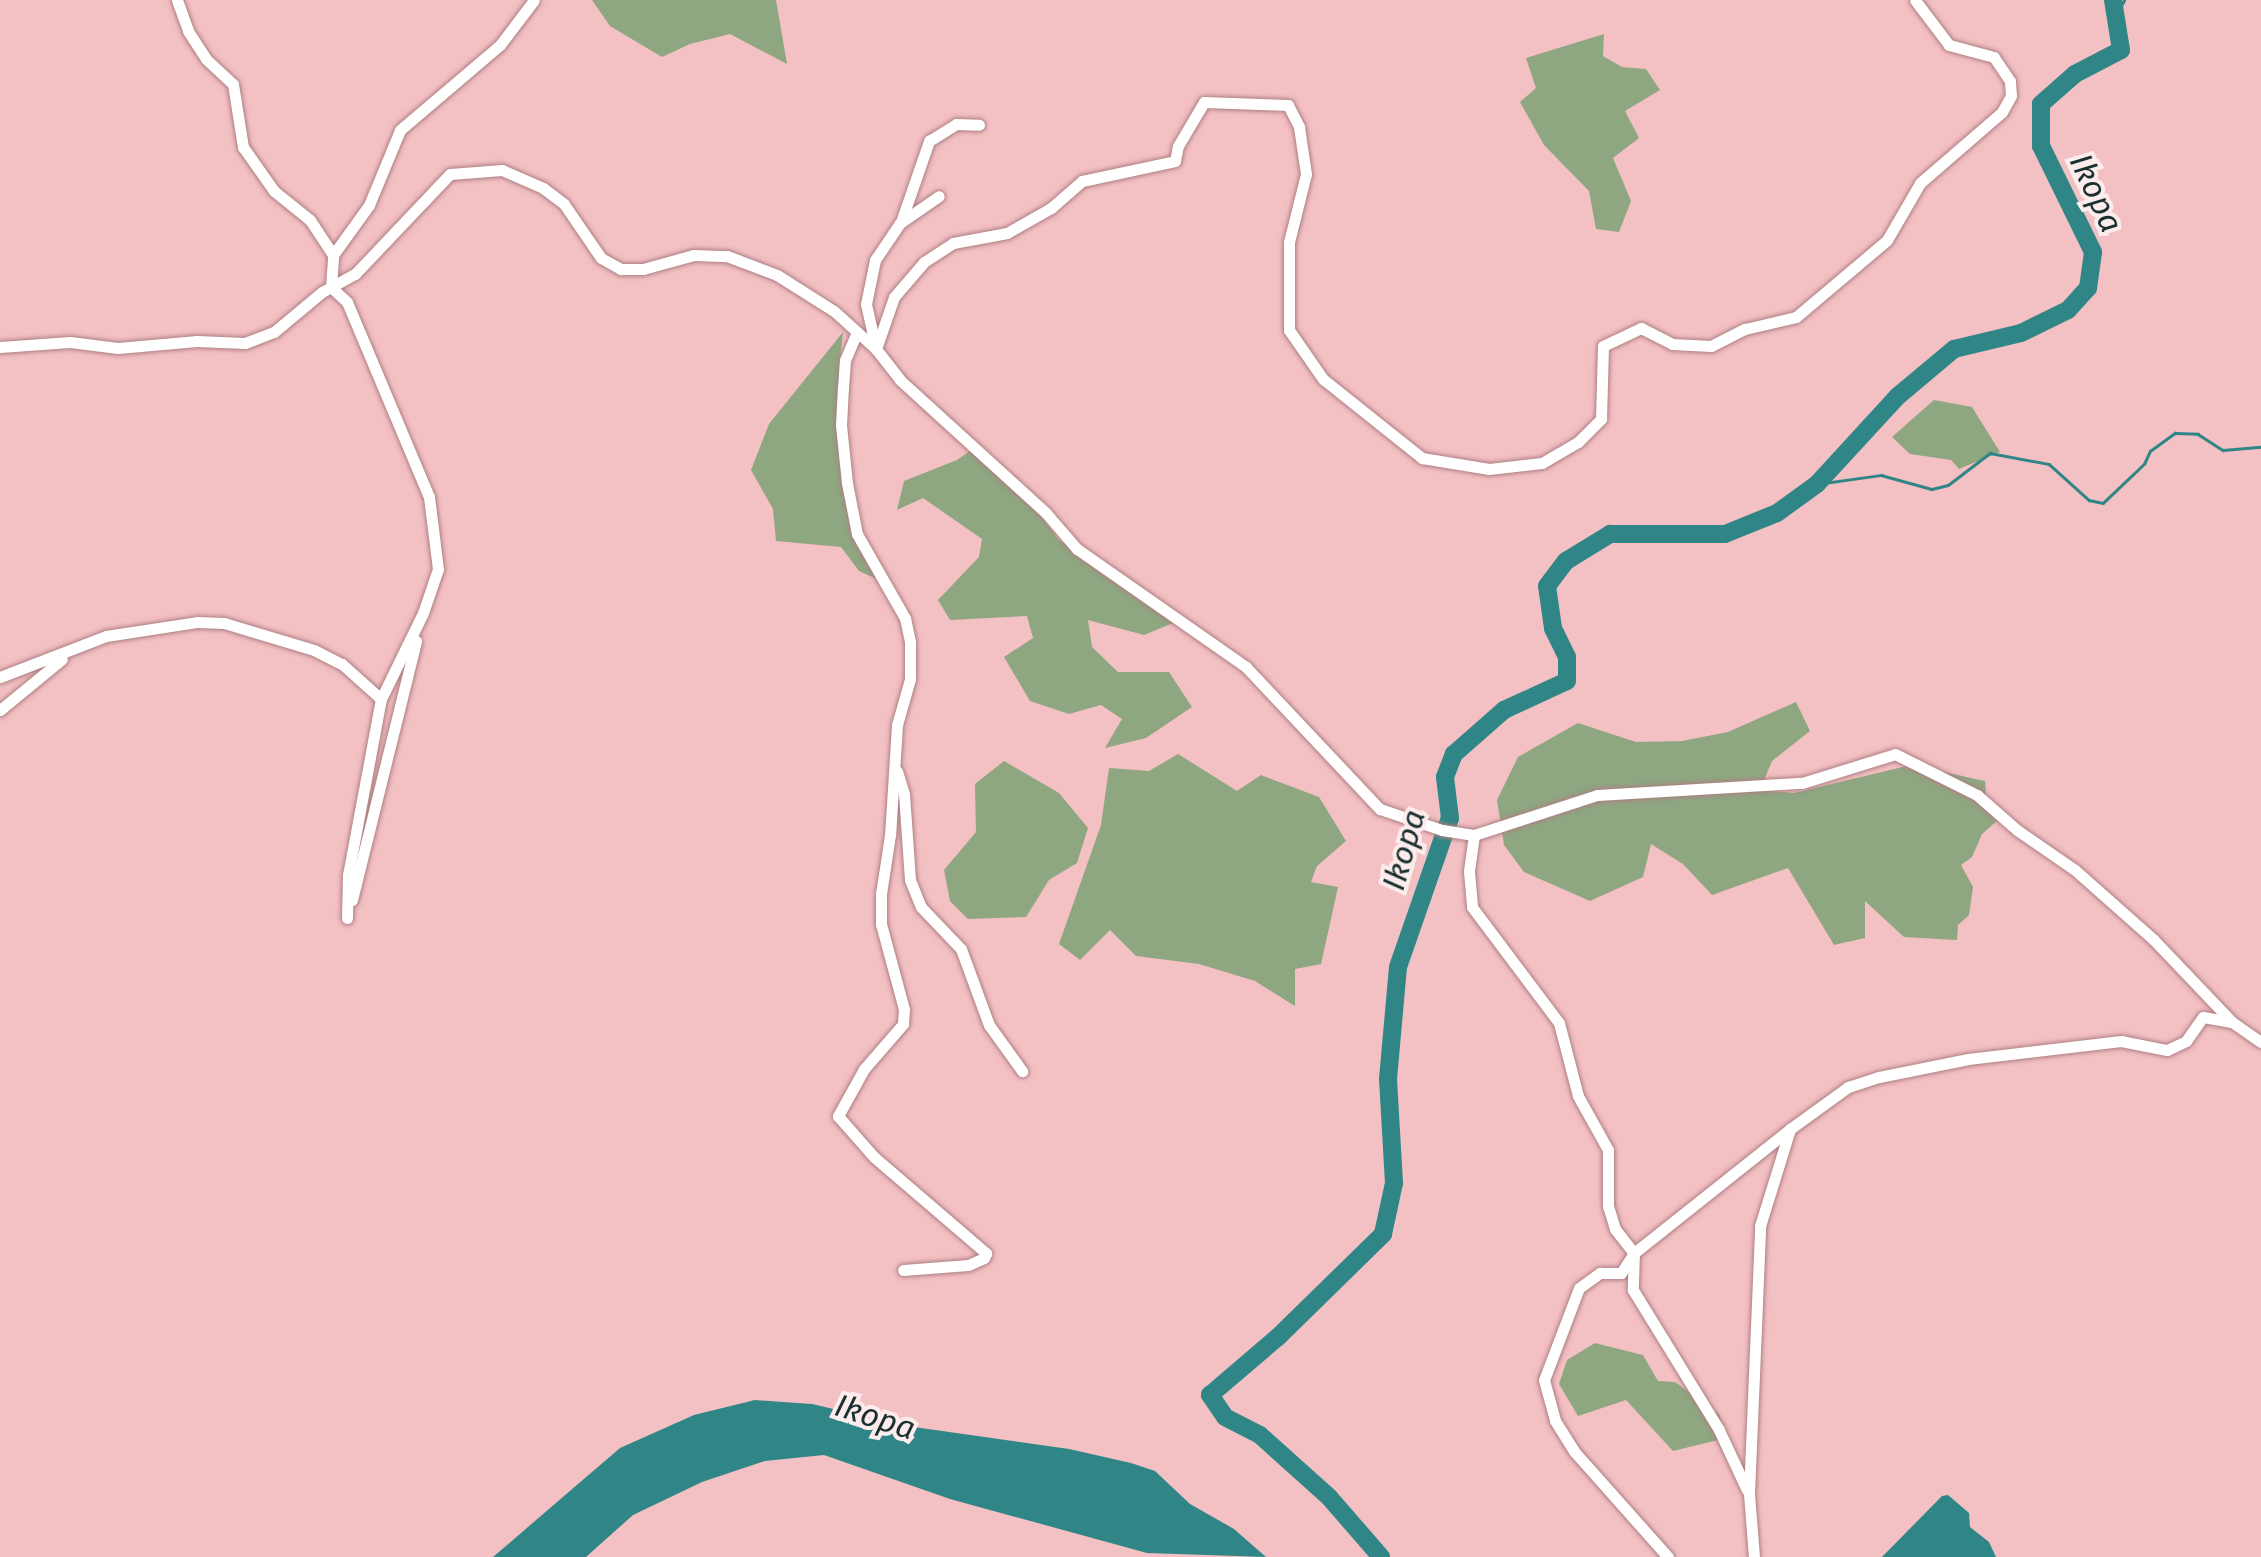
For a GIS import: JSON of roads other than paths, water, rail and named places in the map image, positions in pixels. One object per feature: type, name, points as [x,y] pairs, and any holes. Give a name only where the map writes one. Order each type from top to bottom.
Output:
[{"type":"street","points":[[177,0],[197,45],[233,84],[243,148],[274,190],[310,220],[333,254]]},
{"type":"street","points":[[423,613],[381,699],[348,875],[347,918],[423,613],[438,568],[430,497],[347,302],[332,287],[333,254],[369,205],[400,130],[500,45],[534,0]]},
{"type":"street","points":[[876,349],[894,298],[924,262],[953,243],[1007,233],[1052,208],[1082,181],[1175,161],[1204,102],[1288,105],[1300,127],[1306,174],[1289,242],[1289,330],[1322,380],[1422,458],[1488,469],[1542,464],[1578,442],[1601,419],[1604,346],[1640,328],[1672,344],[1711,346],[1745,329],[1796,317],[1887,240],[1920,183],[2002,112],[2011,96],[2010,81],[1994,57],[1949,45],[1915,0]]},
{"type":"street","points":[[876,349],[866,304],[875,260],[900,223],[930,141],[956,124],[978,125]]},
{"type":"street","points":[[0,347],[70,342],[118,348],[196,341],[246,343],[274,332],[355,274],[450,174],[502,170],[543,188],[564,204],[601,258],[621,269],[643,269],[694,255],[727,256],[777,275],[834,310],[876,349],[900,380],[1006,474],[1077,549],[1246,667],[1380,809],[1474,835],[1597,795],[1802,783],[1895,754],[1915,760],[1977,796],[2017,830],[2075,870],[2153,938],[2232,1022],[2261,1042]]},
{"type":"street","points":[[900,223],[939,196]]},
{"type":"street","points":[[857,332],[845,360],[843,387],[841,424],[847,483],[857,534],[905,618],[910,642],[910,680],[896,725],[880,924],[900,988],[903,1024],[864,1069],[838,1116],[874,1158],[986,1253],[984,1258],[968,1265],[903,1270]]},
{"type":"street","points":[[0,677],[106,636],[158,626],[224,623],[314,650],[342,664],[381,699]]},
{"type":"street","points":[[0,710],[27,684],[82,646]]},
{"type":"street","points":[[895,764],[904,794],[910,880],[921,907],[961,949],[989,1026],[1022,1071]]},
{"type":"street","points":[[1474,835],[1468,871],[1472,907],[1559,1023],[1578,1096],[1608,1150],[1608,1206],[1615,1229],[1634,1253],[1633,1290],[1666,1351],[1719,1430],[1749,1494]]},
{"type":"street","points":[[1668,1557],[1574,1451],[1555,1420],[1544,1380],[1580,1288],[1600,1273],[1621,1272],[1634,1253],[1848,1088],[1879,1077],[1968,1059],[2121,1041],[2166,1050],[2186,1042],[2203,1017],[2232,1022]]},
{"type":"street","points":[[1754,1557],[1749,1494],[1760,1226],[1790,1130]]},
{"type":"water","points":[[755,1400],[812,1404],[907,1426],[1069,1449],[1131,1463],[1155,1471],[1190,1504],[1234,1529],[1266,1557],[1147,1553],[950,1499],[824,1455],[765,1461],[702,1482],[633,1515],[586,1557],[493,1557],[620,1448],[694,1415]]},
{"type":"water","points":[[1948,1495],[1969,1513],[1970,1527],[1989,1542],[1996,1557],[1882,1557],[1942,1496]]},
{"type":"waterway","name":"Ikopa","points":[[1381,1557],[1329,1497],[1260,1435],[1225,1417],[1210,1395],[1278,1337],[1383,1234],[1394,1183],[1388,1079],[1398,967],[1450,818],[1445,777],[1454,754],[1504,710],[1567,681],[1567,657],[1553,628],[1547,586],[1566,561],[1610,534],[1725,534],[1777,513],[1817,484],[1898,396],[1954,349],[2021,333],[2068,310],[2088,288],[2093,252],[2041,146],[2041,104],[2075,74],[2121,50],[2113,0]]},
{"type":"waterway","points":[[2118,12],[2124,0]]},
{"type":"waterway","points":[[1817,484],[1881,475],[1932,489],[1948,485],[1990,453],[2049,464],[2089,500],[2103,503],[2144,464],[2150,451],[2175,433],[2198,434],[2223,450],[2261,447]]}]
